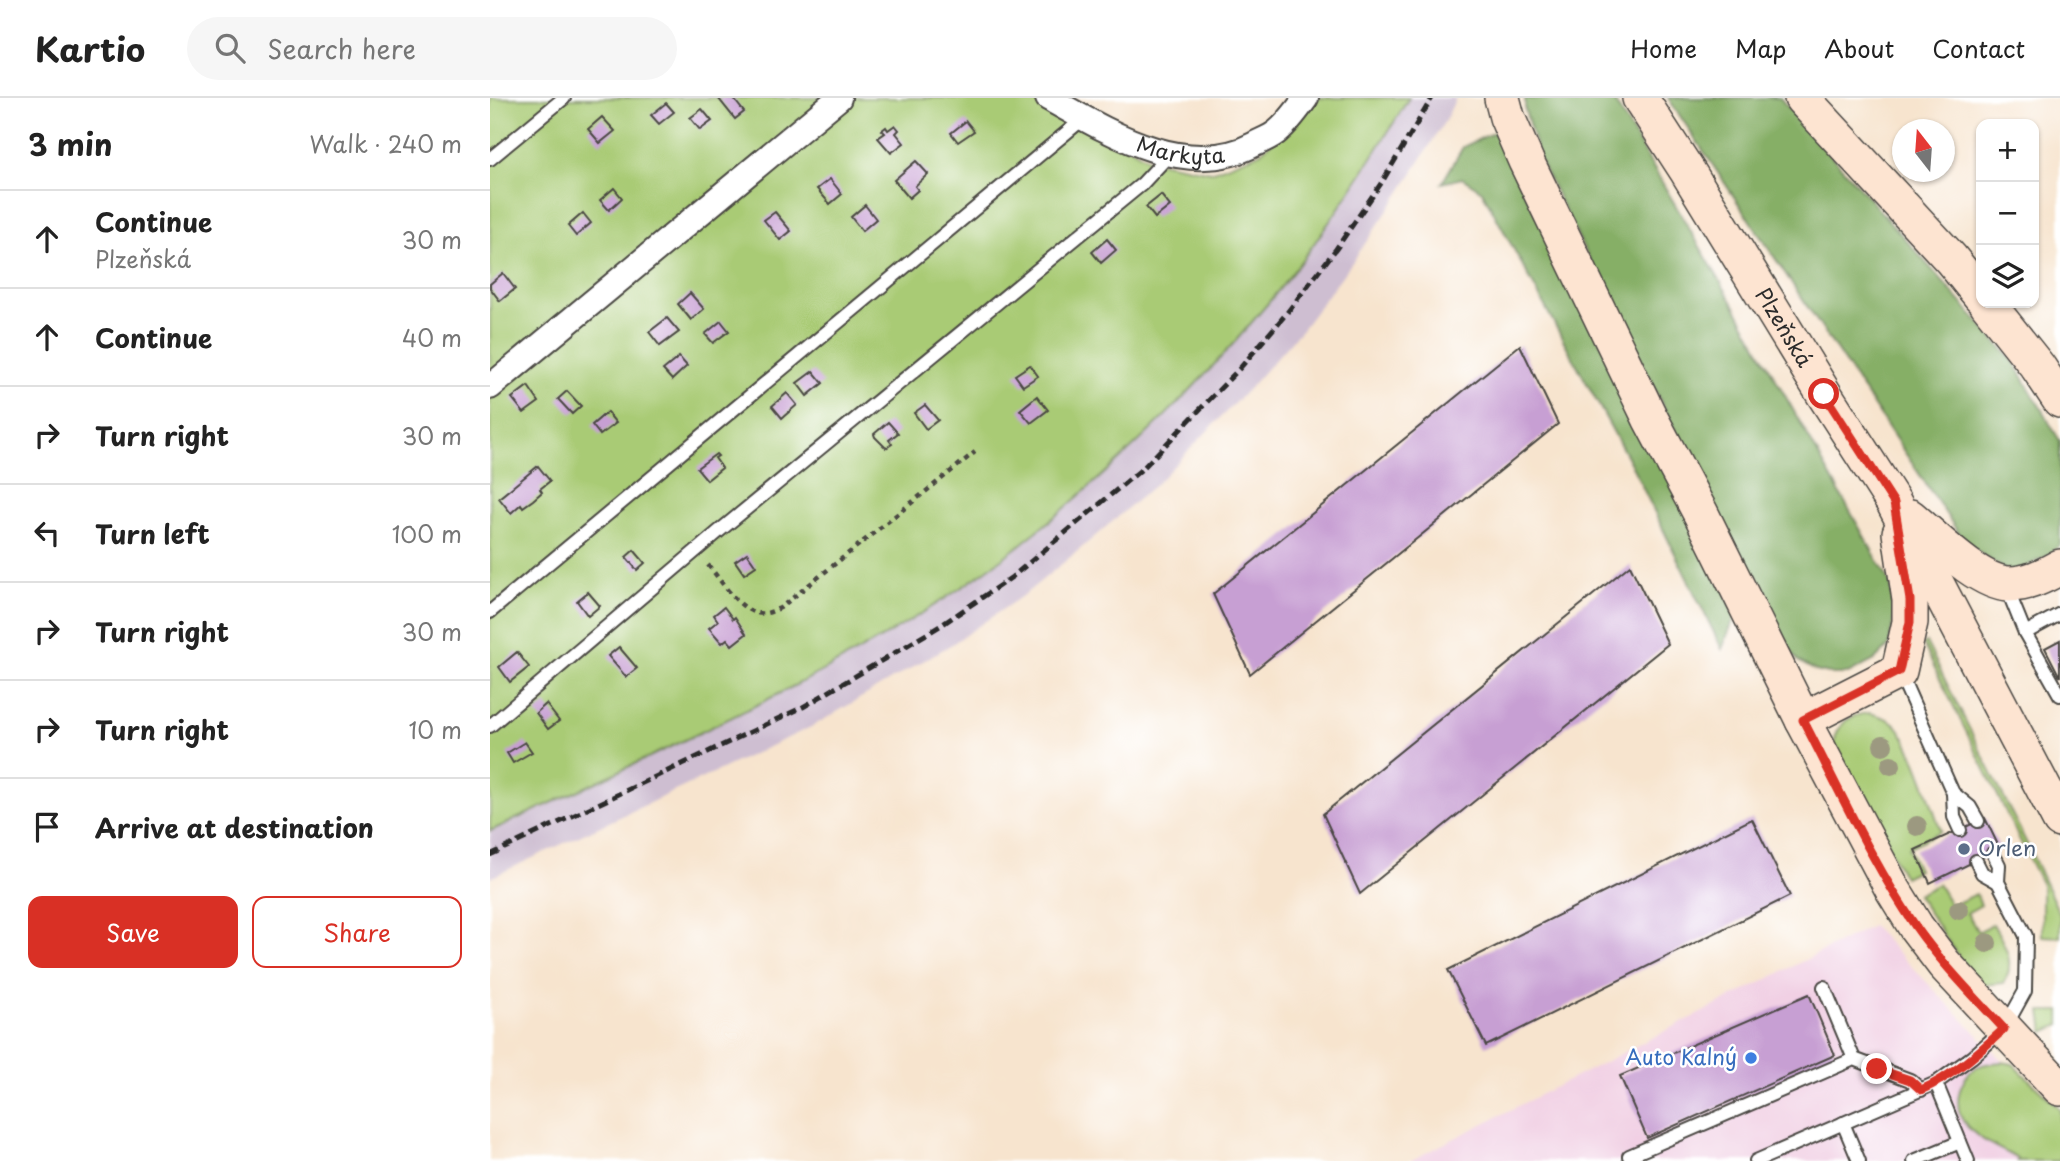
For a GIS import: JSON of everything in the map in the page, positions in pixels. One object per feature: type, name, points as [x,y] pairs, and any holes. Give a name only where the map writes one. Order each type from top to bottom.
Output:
[{"type":"main road","points":[[1502,98],[1507,117],[1537,184],[1650,418],[1867,844],[1916,927],[1944,964],[2060,1088]]},
{"type":"main road","name":"Plzeňská","points":[[1640,98],[1894,503],[2060,821]]},
{"type":"main road","points":[[1802,98],[1951,259],[1976,290]]},
{"type":"main road","points":[[1991,308],[2038,367],[2060,400]]},
{"type":"main road","points":[[1803,720],[1899,671],[1910,622],[1910,600],[1894,503]]},
{"type":"main road","points":[[1894,503],[1963,563],[1986,577],[2005,584],[2024,583],[2060,567]]},
{"type":"street","points":[[490,387],[839,98]]},
{"type":"street","name":"Markyta","points":[[1048,98],[1122,136],[1170,155],[1212,158],[1242,151],[1277,132],[1306,98]]},
{"type":"lane","points":[[490,159],[564,98]]},
{"type":"lane","points":[[490,612],[1084,118]]},
{"type":"lane","points":[[490,726],[696,551],[1142,184],[1170,155]]},
{"type":"lane","points":[[2005,584],[2025,632],[2060,695]]},
{"type":"lane","points":[[2025,632],[2060,614]]},
{"type":"lane","points":[[1899,671],[1953,793],[1954,817],[1960,830]]},
{"type":"lane","points":[[1953,793],[1970,807],[1978,821]]},
{"type":"lane","points":[[1756,1161],[1936,1083],[2004,1029],[2025,991],[2026,936],[1998,882],[1999,865],[1993,853]]},
{"type":"lane","points":[[1976,861],[1982,873],[1998,882]]},
{"type":"lane","points":[[1824,986],[1854,1059]]},
{"type":"lane","points":[[1629,1157],[1854,1059],[1910,1080],[1921,1090]]},
{"type":"lane","points":[[1936,1083],[1968,1161]]},
{"type":"lane","points":[[1843,1123],[1859,1161]]},
{"type":"lane","points":[[1913,1161],[1961,1142]]},
{"type":"path","points":[[696,551],[743,607],[756,613],[768,613],[780,608],[975,452]]},
{"type":"shaded area","points":[[1409,98],[1456,98],[1445,121],[1400,193],[1353,261],[1303,328],[1255,382],[1157,483],[1079,550],[1025,594],[952,644],[813,726],[490,878],[490,831],[543,808],[866,646],[929,608],[999,560],[1052,517],[1128,452],[1224,353],[1270,301],[1365,170]]},
{"type":"shaded area","points":[[1872,926],[2060,1119],[2060,1161],[1410,1161]]},
{"type":"green space","points":[[490,98],[1048,98],[1150,160],[1211,172],[1260,153],[1318,98],[1409,98],[1325,228],[1239,337],[1142,438],[1036,532],[961,588],[840,662],[713,727],[490,831]]},
{"type":"green space","points":[[1525,98],[1613,99],[1733,303],[1891,584],[1894,617],[1889,646],[1875,660],[1848,674],[1816,671],[1798,661],[1776,631],[1540,161],[1525,110]]},
{"type":"green space","points":[[1668,98],[1780,98],[2014,362],[2060,441],[2060,545],[2049,555],[2012,574],[1966,544]]},
{"type":"green space","points":[[1494,132],[1723,583],[1735,616],[1722,649],[1632,466],[1482,191],[1462,178],[1442,183],[1463,147]]},
{"type":"green space","points":[[1926,642],[2060,915],[2060,937],[2042,936],[2042,885],[1923,644]]},
{"type":"green space","points":[[1869,713],[1889,720],[1901,732],[1921,774],[1941,831],[1908,848],[1918,870],[1904,877],[1834,745],[1838,731],[1845,722]]},
{"type":"green space","points":[[1938,884],[1951,906],[1976,894],[1981,905],[1967,913],[1978,932],[1993,924],[2001,938],[2009,961],[2003,983],[1984,985],[1975,981],[1917,895]]},
{"type":"green space","points":[[2041,1011],[2060,1011],[2060,1025],[2044,1032]]},
{"type":"green space","points":[[2002,1062],[2013,1064],[2060,1109],[2060,1161],[2017,1161],[2018,1159],[1978,1136],[1962,1119],[1958,1104],[1964,1080],[1978,1066]]},
{"type":"building","points":[[733,98],[744,112],[735,119],[719,99]]},
{"type":"building","points":[[666,103],[674,112],[659,124],[651,115]]},
{"type":"building","points":[[702,109],[712,121],[700,130],[690,118]]},
{"type":"building","points":[[602,117],[615,131],[600,143],[588,129]]},
{"type":"building","points":[[966,121],[974,131],[958,142],[951,133]]},
{"type":"building","points":[[895,125],[899,130],[896,133],[904,143],[891,153],[878,138],[885,133],[882,130],[886,127],[888,130]]},
{"type":"building","points":[[916,161],[928,174],[915,186],[918,190],[909,198],[894,180]]},
{"type":"building","points":[[830,179],[842,194],[830,204],[817,189]]},
{"type":"building","points":[[614,188],[622,198],[609,210],[600,200]]},
{"type":"building","points":[[1161,195],[1170,206],[1155,218],[1146,207]]},
{"type":"building","points":[[865,205],[876,219],[862,231],[851,217]]},
{"type":"building","points":[[775,212],[791,231],[780,240],[764,220]]},
{"type":"building","points":[[583,213],[591,223],[576,236],[568,226]]},
{"type":"building","points":[[1107,239],[1116,250],[1101,263],[1092,252]]},
{"type":"building","points":[[503,273],[515,289],[500,301],[490,284]]},
{"type":"building","points":[[690,293],[704,309],[691,320],[678,304]]},
{"type":"building","points":[[667,318],[679,332],[660,346],[649,332]]},
{"type":"building","points":[[721,321],[729,331],[713,343],[705,334]]},
{"type":"building","points":[[1520,345],[1558,424],[1250,674],[1213,594]]},
{"type":"building","points":[[679,357],[687,366],[672,380],[663,370]]},
{"type":"building","points":[[1030,365],[1038,376],[1023,386],[1015,375]]},
{"type":"building","points":[[813,371],[823,383],[807,396],[797,383]]},
{"type":"building","points":[[528,386],[539,402],[524,413],[512,398]]},
{"type":"building","points":[[567,391],[581,406],[572,414],[558,399]]},
{"type":"building","points":[[787,393],[797,405],[782,418],[772,406]]},
{"type":"building","points":[[1037,396],[1048,410],[1031,423],[1020,410]]},
{"type":"building","points":[[925,405],[938,420],[926,429],[914,413]]},
{"type":"building","points":[[607,412],[616,423],[600,435],[592,425]]},
{"type":"building","points":[[888,422],[898,433],[889,440],[892,444],[886,448],[874,434]]},
{"type":"building","points":[[716,454],[718,456],[715,458],[722,468],[707,480],[697,468]]},
{"type":"building","points":[[538,466],[550,481],[540,489],[542,492],[533,500],[523,507],[521,504],[511,513],[499,498]]},
{"type":"building","points":[[634,550],[645,563],[637,570],[626,557]]},
{"type":"building","points":[[747,553],[756,566],[744,574],[735,561]]},
{"type":"building","points":[[1630,565],[1668,644],[1360,894],[1323,814]]},
{"type":"building","points":[[588,592],[600,606],[588,616],[577,601]]},
{"type":"building","points":[[724,607],[733,619],[735,617],[746,634],[732,645],[727,639],[722,643],[709,628],[718,621],[714,615]]},
{"type":"building","points":[[2060,640],[2060,677],[2045,648]]},
{"type":"building","points":[[619,647],[637,668],[626,677],[608,656]]},
{"type":"building","points":[[517,652],[529,667],[510,682],[499,667]]},
{"type":"building","points":[[546,704],[559,721],[548,729],[536,713]]},
{"type":"building","points":[[525,742],[532,752],[513,763],[507,753]]},
{"type":"building","points":[[1985,818],[2000,849],[1930,883],[1915,850]]},
{"type":"building","points":[[1752,819],[1790,896],[1486,1046],[1448,970]]},
{"type":"building","points":[[1809,994],[1835,1055],[1647,1138],[1620,1076]]},
{"type":"railway","points":[[490,855],[803,707],[940,626],[1012,577],[1143,468],[1240,368],[1336,249],[1382,182],[1432,98]]},
{"type":"place","name":"Orlen","points":[[1964,849]]},
{"type":"place","name":"Auto Kalný","points":[[1751,1058]]},
{"type":"route","points":[[1824,394],[1894,503],[1906,566],[1910,622],[1899,671],[1803,720],[1867,844],[1916,927],[1944,964],[2004,1029],[1972,1057],[1936,1083],[1921,1090],[1910,1080],[1877,1069]]}]
